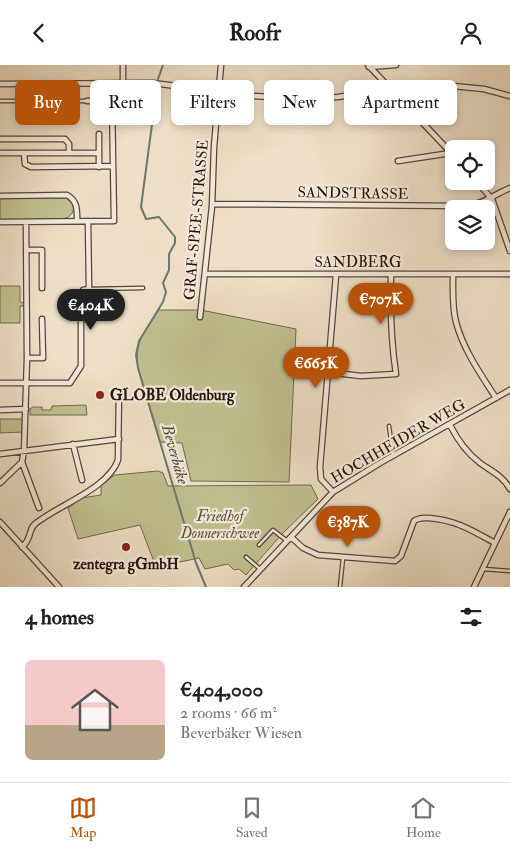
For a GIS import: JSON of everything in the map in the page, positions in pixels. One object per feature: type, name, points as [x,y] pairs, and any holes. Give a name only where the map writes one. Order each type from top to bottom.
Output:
[{"type":"street","points":[[123,65],[123,80]]},
{"type":"street","name":"GRAF-SPEE-STRASSE","points":[[220,80],[221,65]]},
{"type":"street","points":[[368,66],[396,65]]},
{"type":"street","points":[[368,66],[380,80]]},
{"type":"street","points":[[0,84],[90,83]]},
{"type":"street","points":[[457,86],[484,89],[510,96]]},
{"type":"street","points":[[254,95],[286,98],[322,98],[344,95]]},
{"type":"street","points":[[0,222],[114,221],[112,125]]},
{"type":"street","name":"GRAF-SPEE-STRASSE","points":[[200,317],[212,204],[216,125]]},
{"type":"street","points":[[423,125],[445,148]]},
{"type":"street","points":[[99,134],[99,167]]},
{"type":"street","points":[[0,139],[65,139],[69,144],[69,153]]},
{"type":"street","points":[[0,153],[99,153]]},
{"type":"street","points":[[24,153],[24,162],[28,167],[113,166]]},
{"type":"street","points":[[398,161],[445,156]]},
{"type":"street","name":"SANDSTRASSE","points":[[212,204],[465,206],[492,199],[497,193],[510,188]]},
{"type":"street","points":[[484,190],[492,199],[510,251]]},
{"type":"street","points":[[0,196],[67,195],[76,204],[76,221]]},
{"type":"street","points":[[0,383],[70,383],[81,366],[80,295],[83,290],[89,289],[88,221]]},
{"type":"street","points":[[26,222],[27,383],[22,462],[38,508]]},
{"type":"street","points":[[26,250],[42,249],[42,288]]},
{"type":"street","name":"SANDBERG","points":[[206,274],[510,274]]},
{"type":"street","points":[[333,492],[321,479],[320,470],[336,275]]},
{"type":"street","points":[[327,373],[361,376],[396,374],[390,327],[390,275]]},
{"type":"street","points":[[453,275],[456,322],[463,343],[496,399]]},
{"type":"street","points":[[27,358],[42,358],[42,319]]},
{"type":"street","name":"HOCHHEIDER WEG","points":[[246,586],[333,492],[510,390]]},
{"type":"street","points":[[22,547],[28,542],[34,525],[90,489],[112,472],[118,460],[120,391]]},
{"type":"street","points":[[0,409],[26,409]]},
{"type":"street","points":[[450,425],[472,457],[499,475],[510,489]]},
{"type":"street","points":[[0,454],[119,439]]},
{"type":"street","points":[[73,444],[82,480]]},
{"type":"street","points":[[0,483],[22,462]]},
{"type":"street","points":[[474,587],[510,512]]},
{"type":"street","points":[[291,537],[302,548],[313,553],[343,558],[392,561],[398,560],[401,556],[414,521],[420,518],[456,523],[496,543]]},
{"type":"street","points":[[0,523],[60,587]]},
{"type":"lane","points":[[0,101],[87,101]]},
{"type":"lane","points":[[89,289],[143,288]]},
{"type":"lane","points":[[389,426],[393,456]]},
{"type":"lane","points":[[259,545],[273,529],[287,541]]},
{"type":"lane","points":[[246,557],[261,570]]},
{"type":"lane","points":[[340,587],[343,558]]},
{"type":"lane","points":[[483,569],[510,571]]},
{"type":"green space","points":[[0,198],[66,198],[73,204],[73,212],[63,219],[0,220]]},
{"type":"green space","points":[[0,286],[20,286],[20,302],[24,303],[24,306],[20,306],[20,323],[0,323]]},
{"type":"green space","points":[[159,310],[201,310],[296,329],[289,482],[191,481],[182,443],[160,442],[137,359],[142,337]]},
{"type":"green space","points":[[86,405],[87,415],[30,415],[30,409],[33,407],[51,410],[52,406]]},
{"type":"green space","points":[[0,419],[23,419],[23,432],[0,433]]},
{"type":"green space","name":"Friedhof Donnerschwee","points":[[158,471],[163,473],[168,486],[311,485],[318,499],[282,534],[246,575],[239,569],[234,570],[228,564],[205,569],[199,558],[156,567],[140,525],[78,539],[68,508],[82,498],[101,495],[101,484],[115,475]]},
{"type":"waterway","name":"Beverbäke","points":[[158,79],[163,65]]},
{"type":"waterway","name":"Beverbäke","points":[[152,125],[141,207],[146,219],[159,217],[175,237],[175,243],[169,254],[169,270],[163,283],[166,292],[163,302],[139,341],[136,355],[138,368],[196,563],[206,587]]},
{"type":"place","name":"GLOBE Oldenburg","points":[[100,395]]},
{"type":"place","name":"zentegra gGmbH","points":[[126,547]]}]
